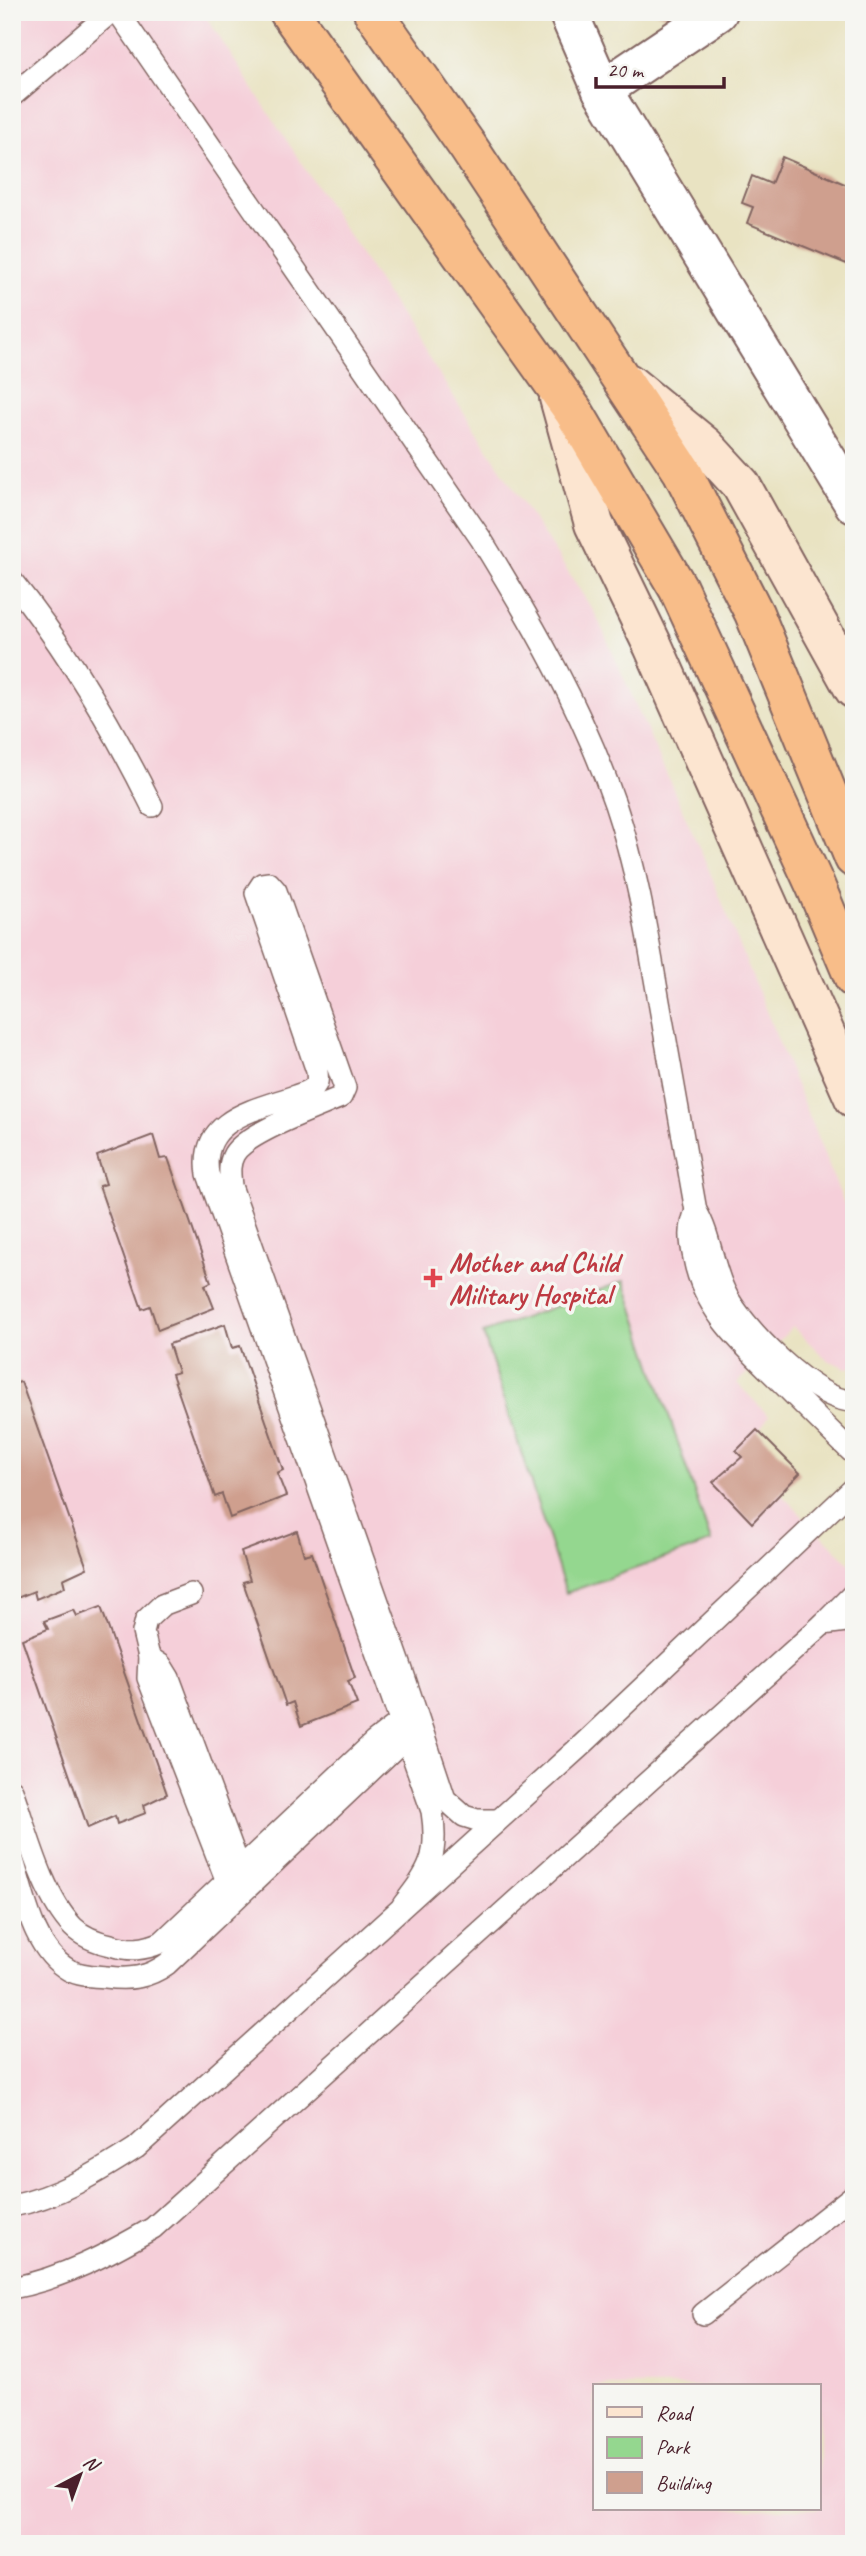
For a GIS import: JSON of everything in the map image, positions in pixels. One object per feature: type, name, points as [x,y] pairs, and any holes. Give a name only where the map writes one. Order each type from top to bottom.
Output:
[{"type":"highway","points":[[289,12],[575,412],[678,589],[815,885],[854,978]]},
{"type":"highway","points":[[373,12],[468,147],[682,471],[754,613],[854,858]]},
{"type":"street","points":[[568,12],[602,90],[854,504]]},
{"type":"street","points":[[602,90],[718,12]]},
{"type":"street","points":[[617,374],[705,446],[741,485],[854,689]]},
{"type":"street","points":[[555,386],[594,524],[653,646],[854,1098]]},
{"type":"lane","points":[[12,96],[111,12]]},
{"type":"lane","points":[[118,12],[481,539],[536,628],[579,714],[615,806],[635,876],[696,1211],[708,1238],[719,1279],[736,1311],[771,1349],[805,1380],[823,1393],[854,1401]]},
{"type":"lane","points":[[12,581],[61,645],[95,698],[152,806]]},
{"type":"lane","points":[[403,1905],[426,1872],[435,1845],[432,1811],[411,1725],[231,1186],[229,1170],[232,1157],[246,1140],[341,1097],[345,1088],[276,891],[269,883],[262,884],[256,893],[317,1071],[317,1082],[310,1091],[241,1115],[224,1125],[214,1136],[205,1160],[208,1174],[411,1725],[445,1799],[464,1816],[477,1820],[497,1820]]},
{"type":"lane","points":[[696,1211],[690,1242],[699,1281],[716,1312],[759,1362],[854,1454]]},
{"type":"lane","points":[[12,2206],[62,2190],[98,2173],[136,2148],[594,1733],[854,1488]]},
{"type":"lane","points":[[12,2288],[73,2271],[153,2228],[823,1624],[854,1593]]},
{"type":"lane","points":[[191,1594],[153,1611],[146,1620],[143,1632],[149,1657],[161,1665],[169,1678],[237,1885]]},
{"type":"lane","points":[[823,1624],[854,1620]]},
{"type":"lane","points":[[12,1790],[58,1909],[74,1928],[92,1940],[130,1950],[147,1949],[162,1942],[237,1885],[386,1756],[411,1725]]},
{"type":"lane","points":[[12,1857],[30,1915],[46,1948],[70,1970],[82,1974],[118,1978],[143,1977],[155,1973],[237,1885]]},
{"type":"lane","points":[[703,2314],[854,2194]]},
{"type":"shaded area","name":"Mother and Child Military Hospital","points":[[12,12],[203,12],[596,615],[709,870],[854,1228],[854,1367],[846,1368],[826,1359],[793,1327],[737,1383],[769,1416],[758,1431],[800,1473],[781,1494],[854,1568],[854,2544],[12,2544]]},
{"type":"green space","points":[[624,1281],[711,1542],[566,1593],[483,1333]]},
{"type":"building","points":[[654,12],[676,12],[674,19]]},
{"type":"building","points":[[782,157],[854,188],[854,267],[747,223],[753,207],[742,203],[752,176],[771,184]]},
{"type":"building","points":[[153,1135],[160,1159],[168,1158],[211,1282],[205,1285],[214,1308],[158,1330],[150,1306],[142,1309],[99,1186],[106,1184],[97,1156]]},
{"type":"building","points":[[12,1155],[18,1170],[12,1173]]},
{"type":"building","points":[[225,1324],[232,1348],[240,1346],[283,1470],[277,1473],[286,1496],[230,1518],[222,1494],[215,1497],[172,1374],[178,1372],[169,1344]]},
{"type":"building","points":[[21,1382],[87,1568],[63,1579],[65,1587],[36,1599],[34,1591],[12,1600],[12,1384]]},
{"type":"building","points":[[757,1430],[800,1473],[752,1523],[713,1482],[742,1457],[736,1451]]},
{"type":"building","points":[[297,1531],[304,1555],[312,1553],[355,1678],[348,1681],[357,1704],[301,1726],[293,1702],[286,1705],[243,1582],[250,1580],[241,1552]]},
{"type":"building","points":[[101,1607],[167,1794],[144,1805],[146,1813],[117,1824],[115,1816],[88,1828],[22,1639],[48,1629],[44,1621],[74,1610],[77,1616]]},
{"type":"place","name":"Mother and Child Military Hospital","points":[[433,1278]]}]
